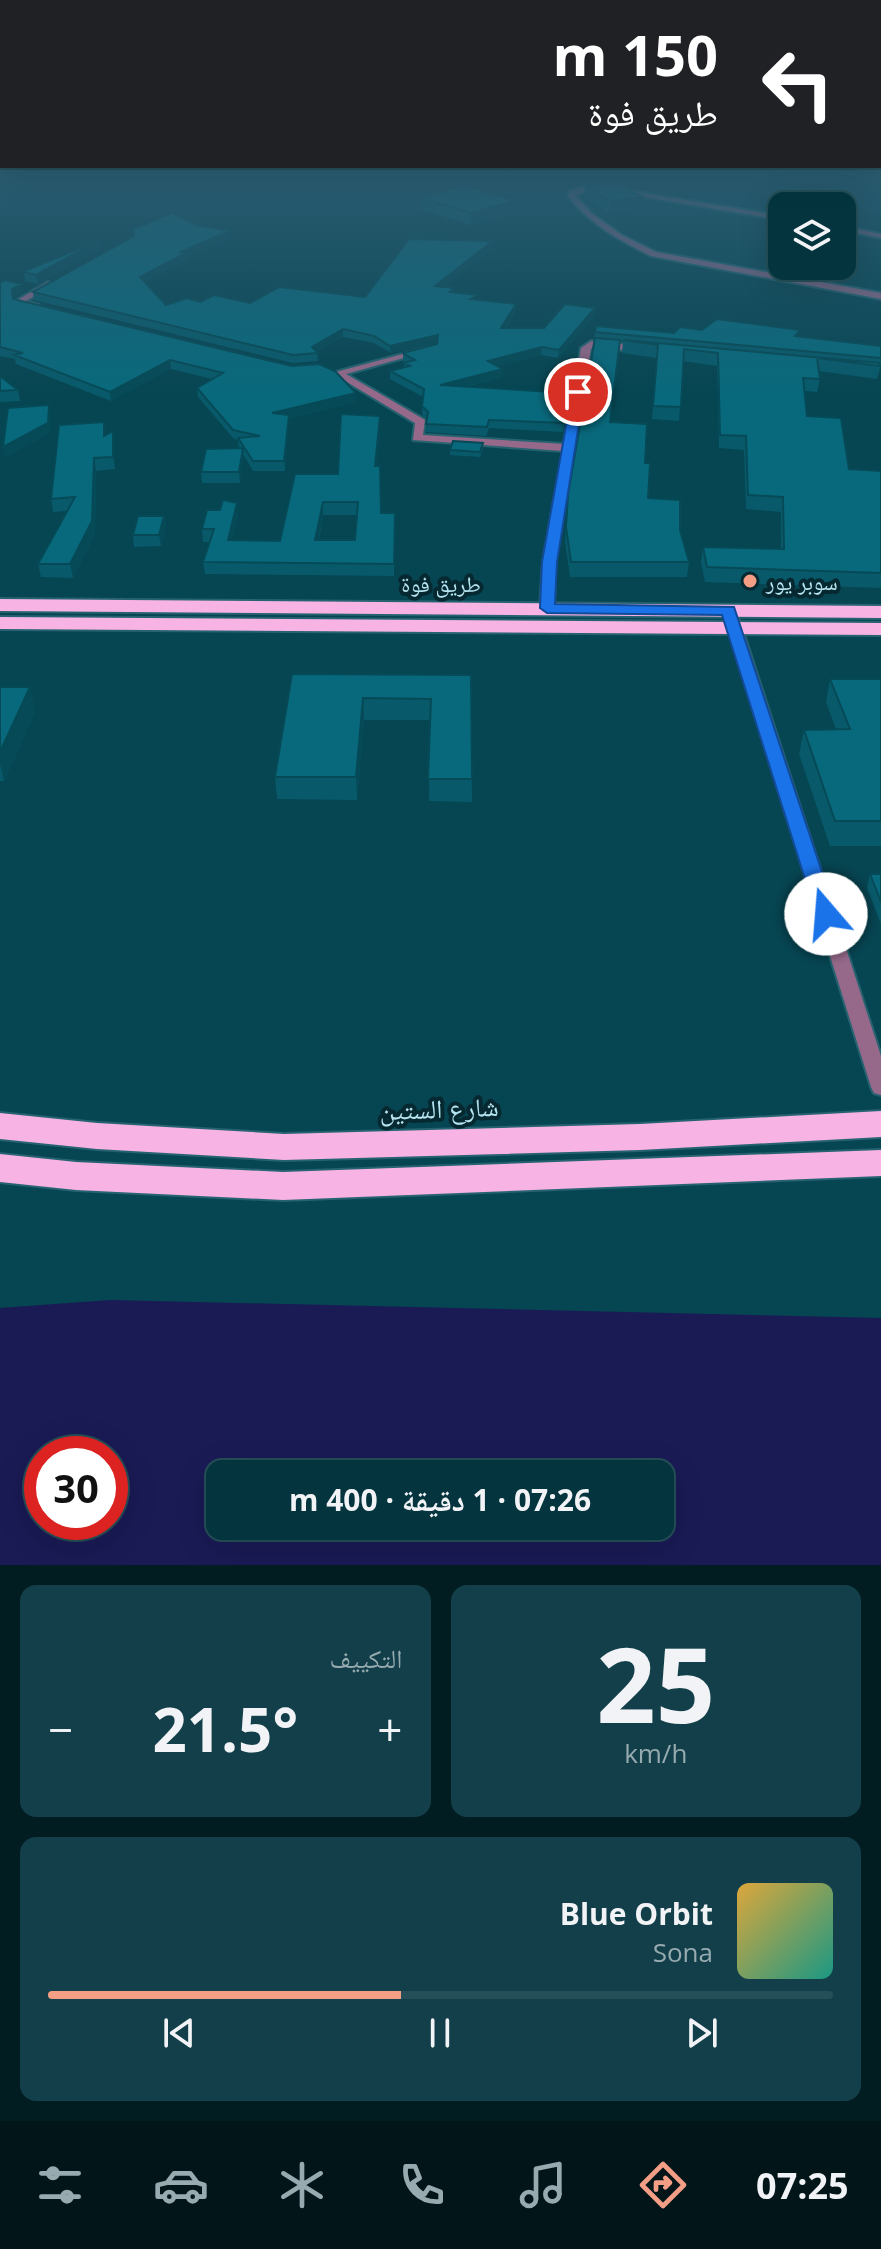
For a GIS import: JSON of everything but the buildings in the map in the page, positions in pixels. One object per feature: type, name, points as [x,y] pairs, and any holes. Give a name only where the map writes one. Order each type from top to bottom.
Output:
[{"type":"highway","name":"طريق فوة","points":[[0,605],[547,608],[881,629]]},
{"type":"highway","name":"طريق فوة","points":[[0,623],[732,619],[881,612]]},
{"type":"highway","name":"شارع الستين","points":[[0,1126],[97,1136],[284,1147],[624,1137],[881,1124]]},
{"type":"highway","points":[[0,1168],[76,1176],[283,1186],[881,1163]]},
{"type":"street","points":[[640,247],[654,254],[768,275]]},
{"type":"street","points":[[50,311],[18,302],[66,275]]},
{"type":"street","points":[[795,280],[881,296]]},
{"type":"street","points":[[27,287],[41,290]]},
{"type":"street","points":[[547,608],[549,562],[586,348],[591,344],[652,350]]},
{"type":"street","points":[[433,347],[333,372],[421,422],[417,438],[569,448]]},
{"type":"street","points":[[732,619],[881,1087]]},
{"type":"shaded area","points":[[110,1300],[881,1318],[881,1565],[0,1565],[0,1308]]},
{"type":"place","name":"سوبر يور","points":[[750,581]]},
{"type":"route","points":[[578,392],[549,562],[547,608],[729,610],[826,914]]}]
